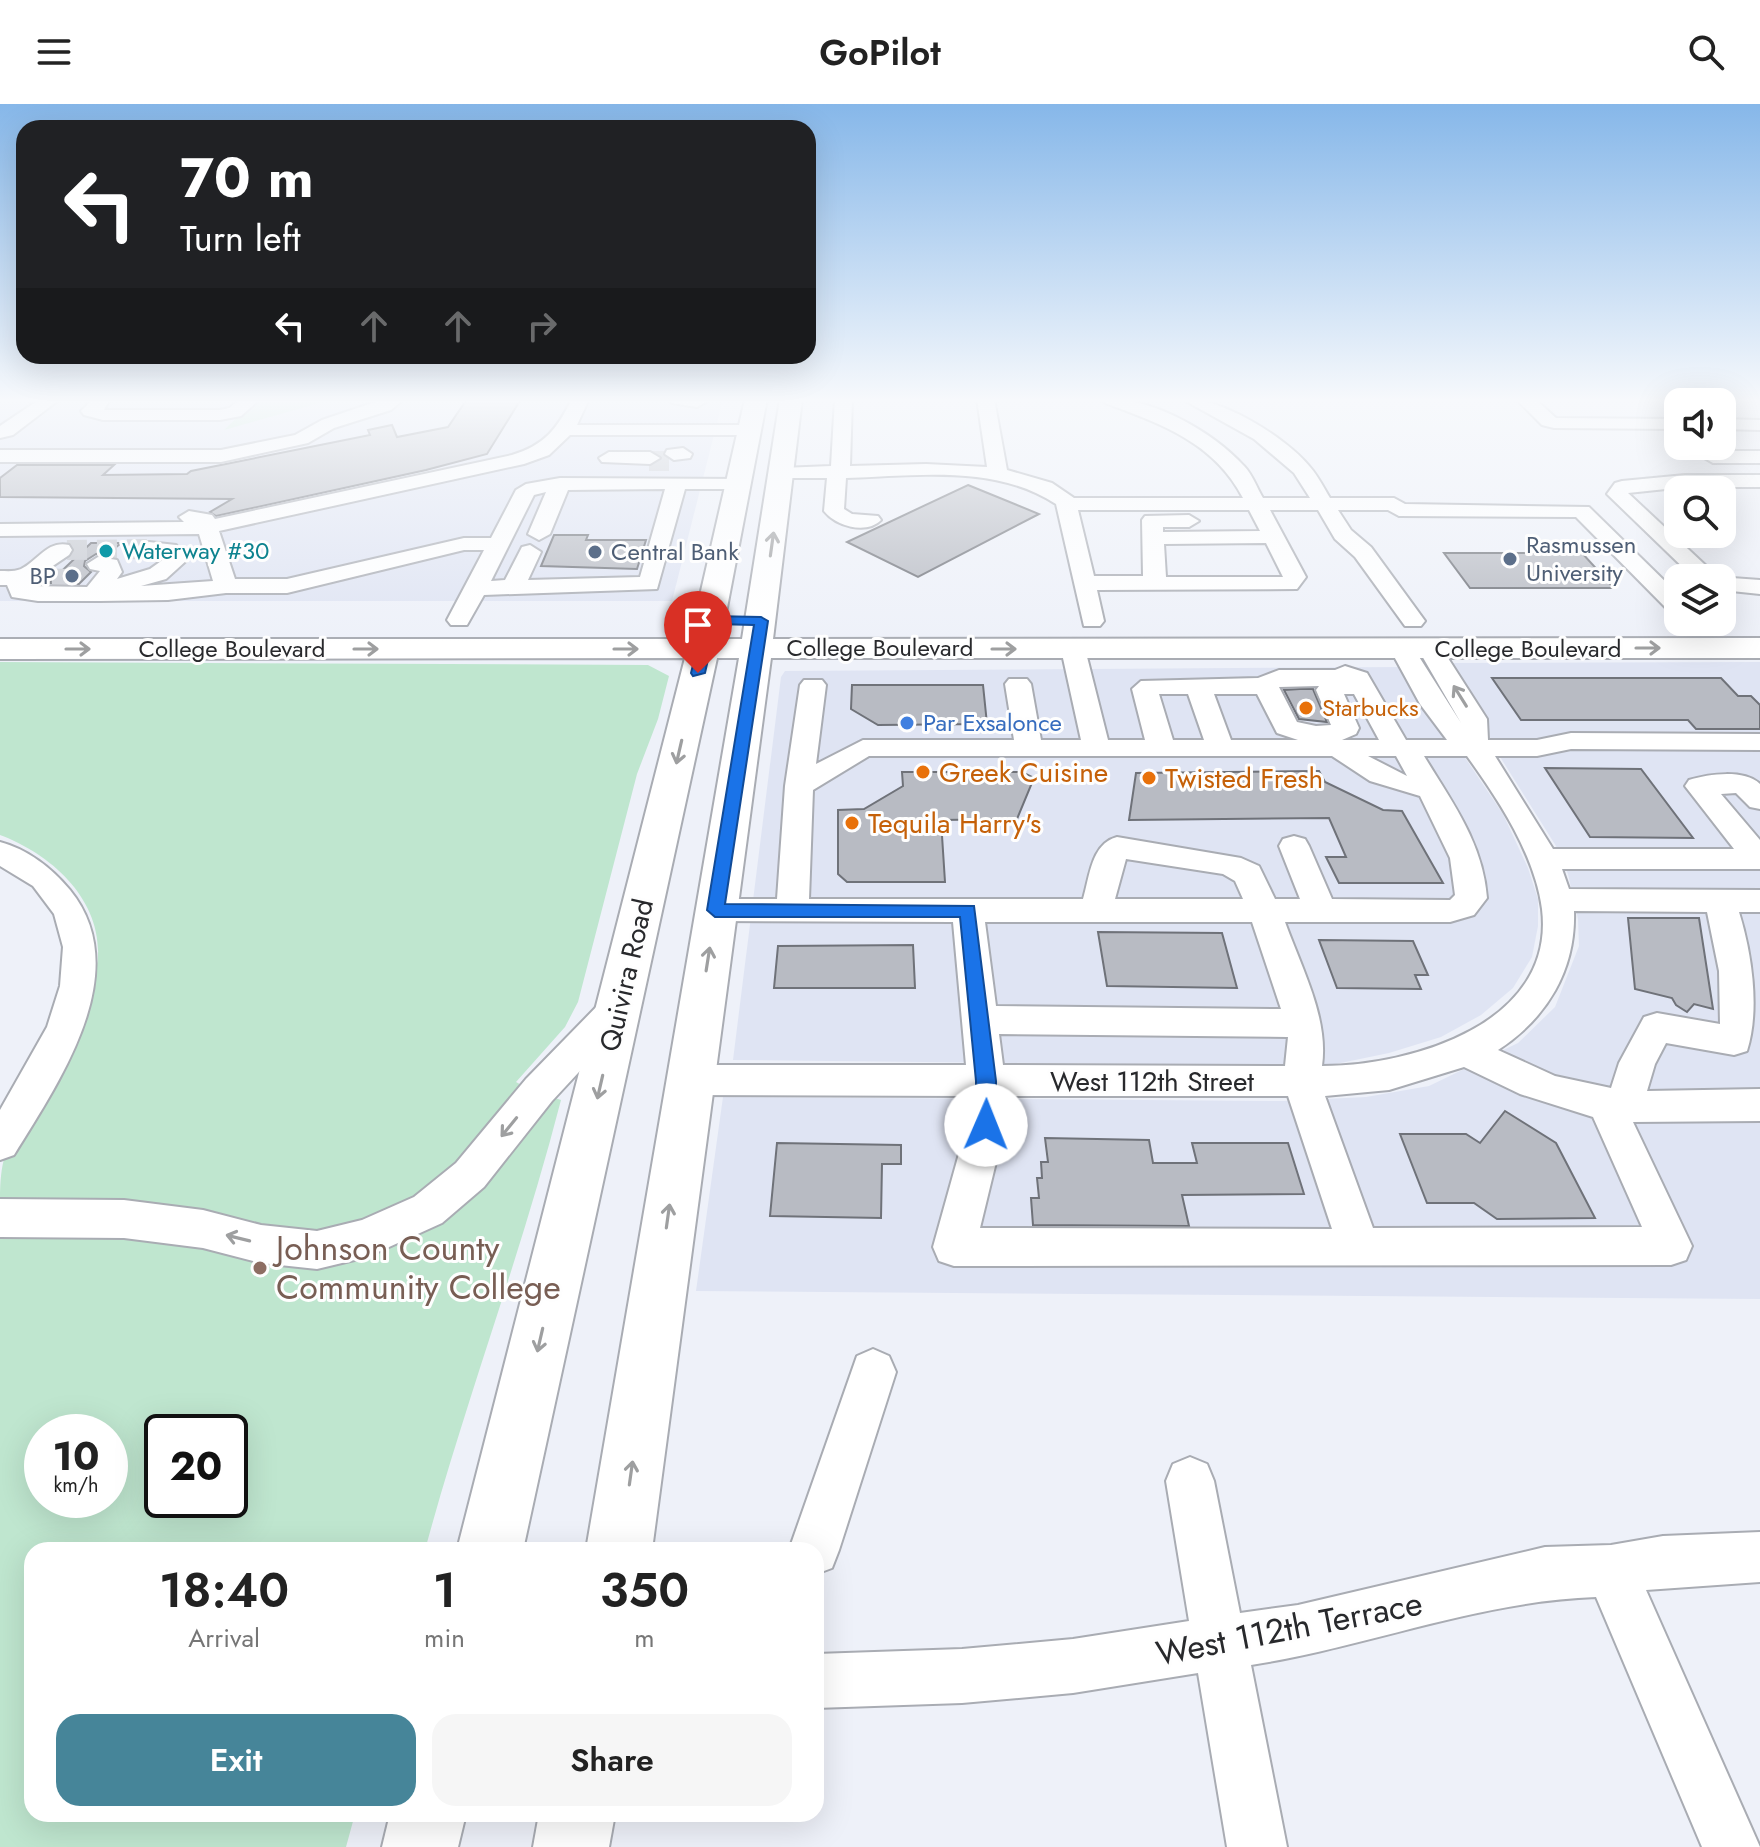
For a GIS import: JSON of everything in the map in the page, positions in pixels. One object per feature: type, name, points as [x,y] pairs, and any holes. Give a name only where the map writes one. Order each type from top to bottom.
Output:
[{"type":"main road","points":[[620,1542],[780,480]]},
{"type":"main road","name":"Quivira Road","points":[[492,1542],[707,634],[739,483]]},
{"type":"main road","name":"College Boulevard","points":[[0,621],[459,620],[1073,649],[1198,648],[1411,637],[1430,631],[1592,630],[1609,621],[1664,621]]},
{"type":"main road","name":"College Boulevard","points":[[759,635],[1092,621],[1760,648]]},
{"type":"main road","points":[[1736,621],[1760,621]]},
{"type":"main road","name":"College Boulevard","points":[[0,649],[707,634]]},
{"type":"main road","points":[[420,1847],[426,1822]]},
{"type":"main road","points":[[571,1847],[576,1822]]},
{"type":"street","points":[[6,535],[207,527],[424,480]]},
{"type":"street","points":[[544,480],[550,485]]},
{"type":"street","points":[[459,620],[526,490],[560,480]]},
{"type":"street","points":[[476,588],[649,584],[673,480]]},
{"type":"street","points":[[732,480],[739,483]]},
{"type":"street","points":[[837,480],[834,511],[848,520],[871,520]]},
{"type":"street","points":[[1017,480],[1057,493],[1069,513],[1092,621]]},
{"type":"street","points":[[1084,583],[1289,584],[1295,577],[1243,480]]},
{"type":"street","name":"West 112th Street","points":[[688,1080],[1301,1081],[1389,1075],[1467,1051],[1511,1022],[1542,986],[1556,951],[1557,900],[1545,859],[1475,748],[1452,730],[1408,635],[1345,550],[1343,534],[1310,480]]},
{"type":"street","points":[[1692,564],[1617,494],[1622,487],[1685,481],[1760,481]]},
{"type":"street","points":[[513,587],[535,543],[550,485]]},
{"type":"street","points":[[1047,489],[1260,512]]},
{"type":"street","points":[[1069,513],[1260,512],[1326,505],[1394,504],[1414,533]]},
{"type":"street","points":[[0,511],[153,510],[205,519],[226,586]]},
{"type":"street","points":[[1399,510],[1582,511],[1664,593]]},
{"type":"street","points":[[1152,539],[1260,512]]},
{"type":"street","points":[[1069,513],[1152,539],[1183,560]]},
{"type":"street","points":[[1572,532],[1604,532]]},
{"type":"street","points":[[1152,539],[1155,583]]},
{"type":"street","points":[[67,575],[168,593],[226,586],[287,586],[464,544],[498,544]]},
{"type":"street","points":[[67,575],[176,574],[181,566],[161,553]]},
{"type":"street","points":[[1256,560],[1286,560]]},
{"type":"street","points":[[1736,587],[1760,587]]},
{"type":"street","points":[[1073,649],[1096,747]]},
{"type":"street","points":[[1161,747],[1145,689],[1150,686],[1261,686],[1279,678],[1360,682]]},
{"type":"street","points":[[715,910],[1321,912],[1450,911],[1463,907],[1471,898],[1472,874],[1462,844],[1360,682]]},
{"type":"street","points":[[1261,686],[1286,727],[1299,733],[1335,734],[1346,728],[1329,690],[1360,682]]},
{"type":"street","points":[[1018,684],[1029,747]]},
{"type":"street","points":[[792,910],[799,786],[813,685]]},
{"type":"street","points":[[1198,686],[1220,747]]},
{"type":"street","points":[[1261,686],[1284,747]]},
{"type":"street","points":[[799,786],[863,748],[1537,748],[1571,741],[1760,742]]},
{"type":"street","points":[[1338,747],[1347,756],[1404,785],[1428,788]]},
{"type":"street","points":[[1759,859],[1699,786],[1743,784],[1760,800]]},
{"type":"street","points":[[1096,911],[1112,852],[1120,846],[1239,868],[1251,878],[1303,1023],[1307,1043],[1301,1081],[1359,1248]]},
{"type":"street","points":[[1294,846],[1321,912]]},
{"type":"street","points":[[0,852],[28,864],[50,881],[68,904],[77,930],[79,963],[73,1008],[55,1053],[0,1143]]},
{"type":"street","points":[[1545,859],[1759,859]]},
{"type":"street","points":[[1557,900],[1760,901]]},
{"type":"street","points":[[1615,1103],[1657,1027],[1734,1041],[1741,1017],[1729,930],[1720,901]]},
{"type":"street","points":[[968,911],[986,1081],[986,1125],[954,1247],[1671,1246],[1615,1103]]},
{"type":"street","points":[[0,1218],[124,1219],[203,1229],[261,1244],[317,1250],[367,1238],[428,1210],[470,1175],[539,1090],[618,1007]]},
{"type":"street","points":[[980,1020],[1303,1023]]},
{"type":"street","points":[[1467,1051],[1514,1076],[1576,1097],[1615,1103],[1760,1105]]},
{"type":"street","points":[[817,1542],[873,1372]]},
{"type":"street","points":[[1190,1481],[1257,1847]]},
{"type":"street","name":"West 112th Terrace","points":[[824,1681],[962,1676],[1073,1666],[1221,1645],[1545,1573],[1611,1571],[1663,1561],[1760,1557]]},
{"type":"street","points":[[1611,1571],[1732,1847]]},
{"type":"shaded area","points":[[0,480],[702,480],[672,601],[0,601]]},
{"type":"shaded area","points":[[1760,662],[1760,1299],[696,1291],[723,1097],[1283,1101],[1366,1097],[1429,1086],[1518,1043],[1555,1007],[1579,946],[1578,919],[1568,874],[1556,846],[1502,760],[1451,663]]},
{"type":"shaded area","points":[[1404,667],[1503,814],[1528,868],[1538,899],[1538,926],[1532,957],[1513,988],[1481,1015],[1441,1037],[1389,1053],[1326,1066],[733,1060],[781,677],[785,671]]},
{"type":"green space","points":[[0,662],[648,665],[669,676],[658,719],[637,774],[578,1002],[565,1027],[516,1082],[527,1088],[462,1166],[425,1195],[327,1234],[0,1207],[5,1154],[22,1128],[38,1117],[49,1084],[92,986],[98,960],[97,936],[90,913],[78,892],[44,858],[0,835]]},
{"type":"green space","points":[[555,1098],[561,1100],[427,1542],[24,1542],[24,1822],[353,1822],[346,1847],[0,1847],[0,1223],[98,1224],[299,1262],[297,1269],[306,1268],[309,1262],[349,1253]]},
{"type":"building","points":[[0,480],[379,480],[216,516],[210,512],[232,499],[0,497]]},
{"type":"building","points":[[968,485],[1039,514],[918,577],[847,542]]},
{"type":"building","name":"Central Bank","points":[[554,535],[588,535],[586,540],[646,540],[637,569],[541,566]]},
{"type":"building","points":[[91,543],[121,543],[107,555],[96,554],[85,561],[84,566],[91,572],[79,584],[49,583]]},
{"type":"building","points":[[1444,553],[1582,553],[1614,588],[1470,588]]},
{"type":"building","points":[[1492,678],[1721,678],[1738,696],[1751,696],[1760,705],[1760,729],[1696,729],[1688,720],[1521,720]]},
{"type":"building","points":[[852,685],[983,685],[987,724],[878,725],[851,709]]},
{"type":"building","points":[[1313,689],[1327,722],[1299,719],[1284,690]]},
{"type":"building","points":[[1545,768],[1641,769],[1693,838],[1590,837]]},
{"type":"building","points":[[1319,771],[1325,782],[1383,810],[1402,811],[1443,883],[1339,883],[1326,857],[1346,857],[1329,818],[1129,820],[1136,773]]},
{"type":"building","points":[[902,772],[1022,772],[1034,778],[1017,819],[941,820],[945,882],[847,882],[838,874],[838,810],[864,809],[903,786]]},
{"type":"building","points":[[1628,918],[1699,918],[1713,1009],[1694,1004],[1687,1012],[1672,998],[1635,989]]},
{"type":"building","points":[[1098,932],[1222,933],[1237,988],[1107,986]]},
{"type":"building","points":[[1319,940],[1413,941],[1428,975],[1415,975],[1421,989],[1337,988]]},
{"type":"building","points":[[913,945],[915,988],[774,988],[778,946]]},
{"type":"building","points":[[1505,1111],[1556,1143],[1595,1218],[1497,1219],[1474,1203],[1427,1203],[1400,1134],[1466,1134],[1480,1143]]},
{"type":"building","points":[[1045,1138],[1149,1140],[1153,1163],[1197,1163],[1192,1143],[1288,1143],[1304,1194],[1182,1195],[1189,1226],[1033,1225],[1031,1198],[1039,1198],[1037,1178],[1042,1178],[1041,1162],[1048,1162]]},
{"type":"building","points":[[777,1143],[901,1145],[901,1164],[882,1164],[881,1218],[770,1216]]},
{"type":"tunnel","points":[[67,550],[149,549]]},
{"type":"tunnel","points":[[52,581],[81,582]]},
{"type":"place","name":"Waterway #30","points":[[106,551]]},
{"type":"place","name":"Central Bank","points":[[595,552]]},
{"type":"place","name":"Rasmussen University","points":[[1510,559]]},
{"type":"place","name":"BP","points":[[72,576]]},
{"type":"place","name":"Starbucks","points":[[1306,708]]},
{"type":"place","name":"Par Exsalonce","points":[[907,723]]},
{"type":"place","name":"Greek Cuisine","points":[[923,772]]},
{"type":"place","name":"Twisted Fresh","points":[[1149,778]]},
{"type":"place","name":"Tequila Harry's","points":[[852,823]]},
{"type":"place","name":"Johnson County Community College","points":[[260,1268]]},
{"type":"route","points":[[698,673],[710,620],[761,621],[715,910],[968,911],[986,1081],[986,1125]]}]
